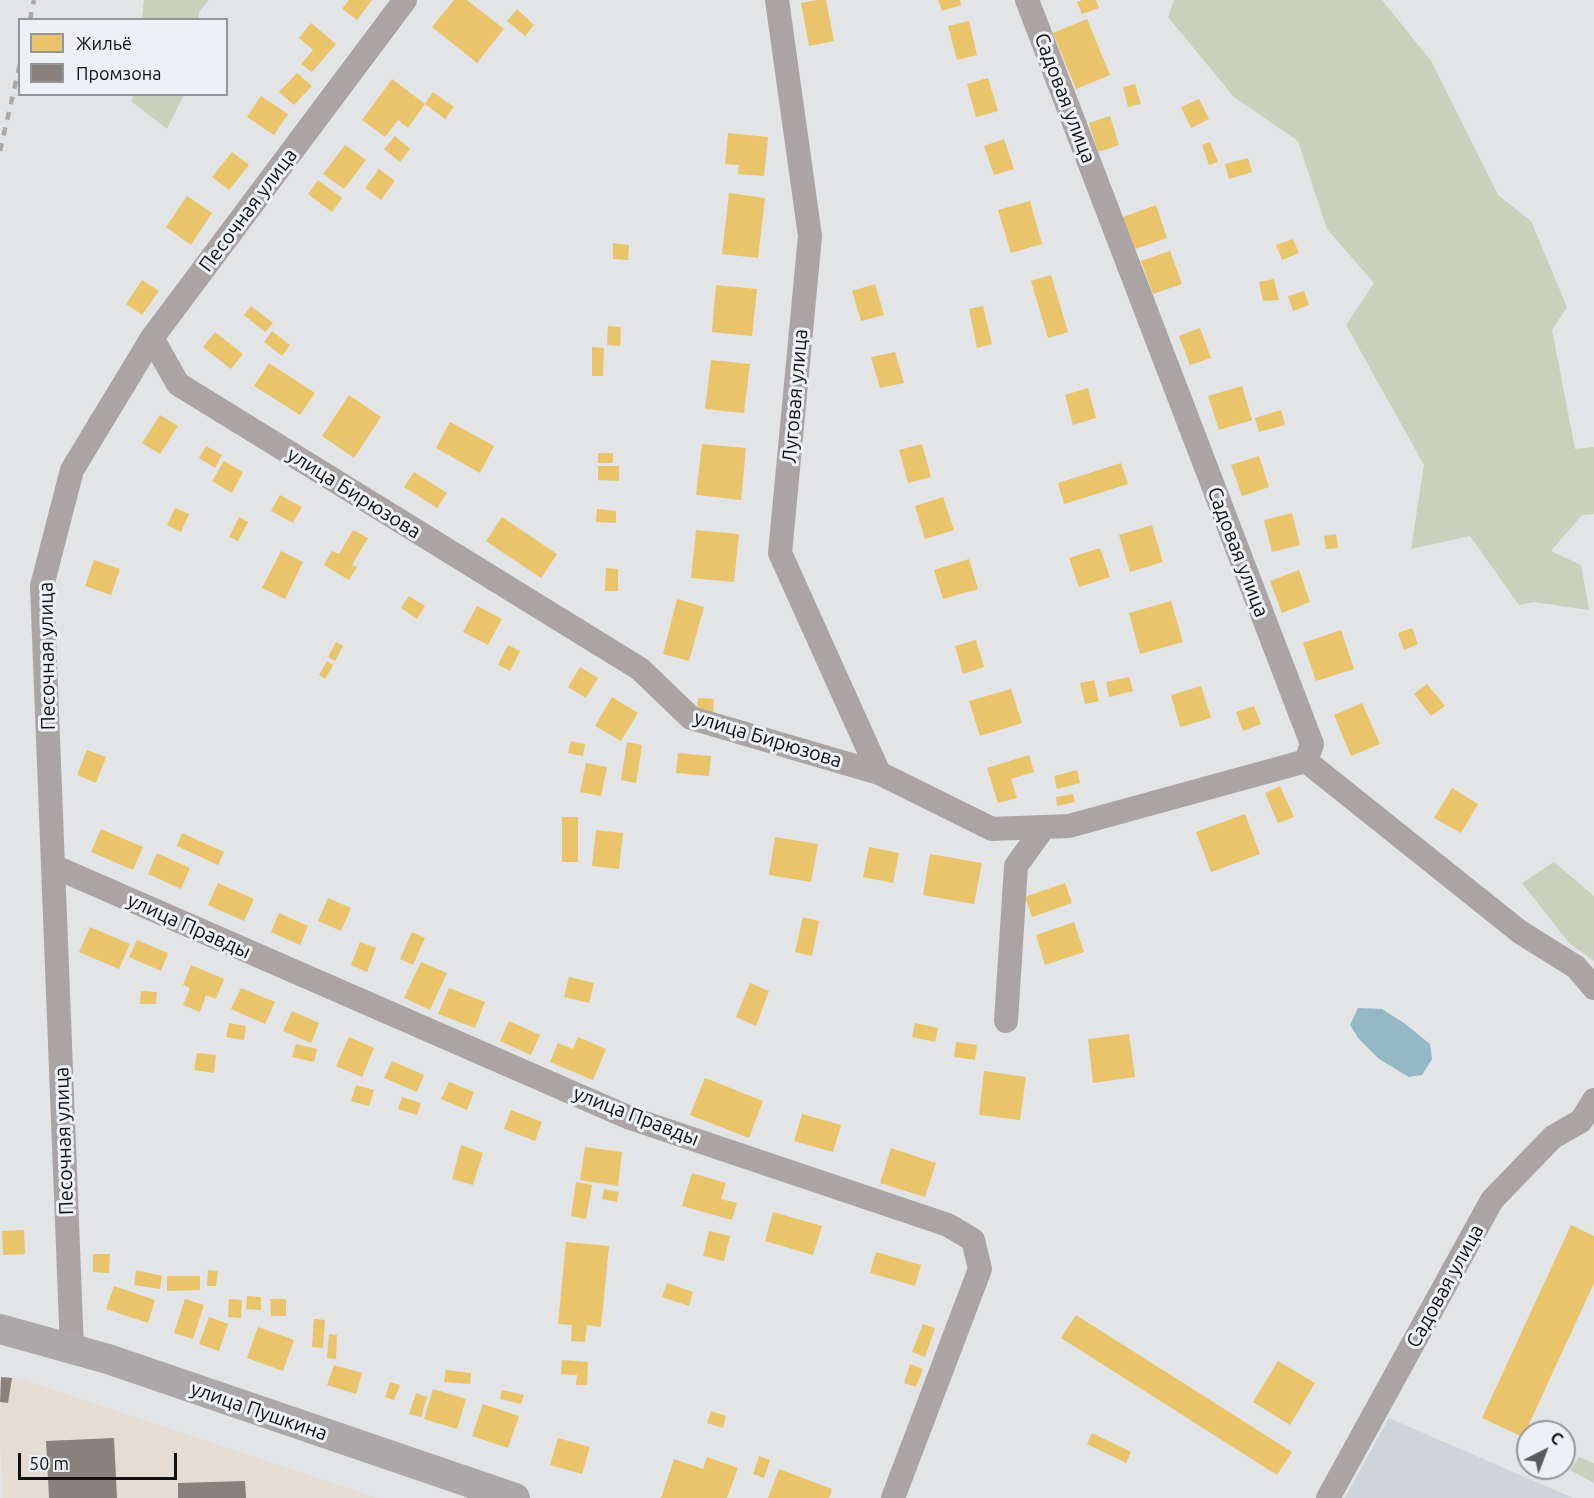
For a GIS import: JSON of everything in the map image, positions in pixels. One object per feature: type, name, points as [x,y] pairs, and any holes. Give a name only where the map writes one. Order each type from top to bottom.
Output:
[{"type":"main road","name":"улица Пушкина","points":[[0,1329],[119,1363],[515,1498]]},
{"type":"street","name":"Песочная улица","points":[[72,1349],[42,586],[72,470],[152,338],[405,0]]},
{"type":"street","name":"Луговая улица","points":[[777,0],[810,236],[780,553],[879,773]]},
{"type":"street","name":"Садовая улица","points":[[1027,0],[1312,744],[1306,761]]},
{"type":"street","name":"улица Бирюзова","points":[[152,338],[178,384],[640,669],[691,718],[879,773],[992,829],[1069,826],[1306,761]]},
{"type":"street","points":[[1306,761],[1520,932],[1576,967],[1594,988]]},
{"type":"street","points":[[1006,1021],[1016,866],[1044,827]]},
{"type":"street","name":"улица Правды","points":[[53,866],[630,1118],[948,1225],[973,1240],[980,1269],[893,1498]]},
{"type":"street","name":"Садовая улица","points":[[1328,1498],[1492,1200],[1553,1137],[1581,1121],[1594,1100]]},
{"type":"shaded area","points":[[1,1377],[25,1380],[377,1498],[3,1498],[0,1440]]},
{"type":"shaded area","points":[[1389,1418],[1516,1473],[1516,1480],[1532,1480],[1573,1498],[1345,1498]]},
{"type":"green space","points":[[144,0],[209,0],[199,12],[199,18],[142,18]]},
{"type":"green space","points":[[1174,0],[1382,0],[1431,61],[1498,195],[1531,221],[1567,307],[1552,330],[1575,449],[1594,447],[1594,514],[1582,515],[1551,551],[1581,565],[1589,610],[1534,602],[1519,605],[1470,536],[1411,549],[1424,465],[1346,325],[1374,283],[1327,229],[1298,141],[1234,97],[1168,17]]},
{"type":"green space","points":[[133,96],[184,96],[167,129],[132,102]]},
{"type":"green space","points":[[1554,862],[1594,896],[1594,961],[1569,943],[1522,883]]},
{"type":"green space","points":[[1579,1457],[1594,1463],[1594,1483],[1576,1473],[1576,1461]]},
{"type":"water","points":[[1358,1008],[1382,1009],[1430,1044],[1432,1059],[1422,1075],[1409,1077],[1379,1059],[1358,1038],[1350,1025]]},
{"type":"building: Жильё","points":[[349,0],[372,0],[357,20],[342,9]]},
{"type":"building: Жильё","points":[[454,0],[467,0],[504,29],[477,63],[432,27]]},
{"type":"building: Жильё","points":[[826,0],[834,41],[809,46],[801,3]]},
{"type":"building: Жильё","points":[[938,0],[960,0],[961,5],[942,11]]},
{"type":"building: Жильё","points":[[1096,0],[1099,8],[1082,14],[1077,2]]},
{"type":"building: Жильё","points":[[517,9],[534,25],[525,36],[507,21]]},
{"type":"building: Жильё","points":[[1087,19],[1110,75],[1076,89],[1053,33]]},
{"type":"building: Жильё","points":[[969,21],[977,55],[957,60],[948,26]]},
{"type":"building: Жильё","points":[[311,23],[336,44],[312,72],[301,64],[313,50],[299,38]]},
{"type":"building: Жильё","points":[[297,73],[312,86],[294,105],[279,92]]},
{"type":"building: Жильё","points":[[988,78],[998,111],[976,117],[967,84]]},
{"type":"building: Жильё","points":[[392,79],[425,104],[408,128],[398,120],[385,137],[362,120]]},
{"type":"building: Жильё","points":[[1135,84],[1141,104],[1128,107],[1123,87]]},
{"type":"building: Жильё","points":[[433,92],[454,107],[445,119],[425,104]]},
{"type":"building: Жильё","points":[[261,96],[288,114],[274,135],[247,117]]},
{"type":"building: Жильё","points":[[1199,99],[1209,119],[1191,128],[1181,107]]},
{"type":"building: Жильё","points":[[1110,116],[1119,145],[1098,152],[1089,123]]},
{"type":"building: Жильё","points":[[728,133],[768,137],[764,176],[738,174],[739,165],[725,164]]},
{"type":"building: Жильё","points":[[395,136],[410,149],[400,162],[384,149]]},
{"type":"building: Жильё","points":[[1004,139],[1014,169],[994,175],[984,146]]},
{"type":"building: Жильё","points":[[1210,142],[1218,162],[1209,165],[1202,145]]},
{"type":"building: Жильё","points":[[345,145],[366,160],[344,189],[323,174]]},
{"type":"building: Жильё","points":[[232,152],[249,165],[229,190],[212,177]]},
{"type":"building: Жильё","points":[[1248,158],[1252,172],[1229,179],[1225,164]]},
{"type":"building: Жильё","points":[[379,169],[395,181],[381,200],[365,188]]},
{"type":"building: Жильё","points":[[318,180],[342,198],[332,212],[308,194]]},
{"type":"building: Жильё","points":[[729,193],[765,198],[758,258],[722,254]]},
{"type":"building: Жильё","points":[[187,196],[212,213],[191,245],[166,227]]},
{"type":"building: Жильё","points":[[1030,201],[1042,244],[1011,253],[998,210]]},
{"type":"building: Жильё","points":[[1156,205],[1167,238],[1135,249],[1123,217]]},
{"type":"building: Жильё","points":[[1293,239],[1299,253],[1282,260],[1276,245]]},
{"type":"building: Жильё","points":[[613,243],[629,245],[628,260],[613,259]]},
{"type":"building: Жильё","points":[[1170,251],[1182,284],[1153,294],[1141,261]]},
{"type":"building: Жильё","points":[[1051,275],[1068,332],[1048,338],[1031,281]]},
{"type":"building: Жильё","points":[[1274,279],[1279,300],[1263,301],[1259,282]]},
{"type":"building: Жильё","points":[[142,280],[159,291],[142,315],[126,304]]},
{"type":"building: Жильё","points":[[875,284],[884,315],[861,321],[852,291]]},
{"type":"building: Жильё","points":[[716,285],[757,289],[752,336],[712,332]]},
{"type":"building: Жильё","points":[[1304,291],[1309,305],[1293,311],[1288,296]]},
{"type":"building: Жильё","points":[[251,306],[273,323],[265,332],[244,315]]},
{"type":"building: Жильё","points":[[983,306],[992,344],[977,348],[969,309]]},
{"type":"building: Жильё","points":[[608,326],[621,327],[620,346],[607,345]]},
{"type":"building: Жильё","points":[[1200,328],[1211,358],[1190,365],[1179,336]]},
{"type":"building: Жильё","points":[[272,331],[290,345],[282,356],[264,342]]},
{"type":"building: Жильё","points":[[215,332],[243,354],[231,369],[203,347]]},
{"type":"building: Жильё","points":[[592,347],[604,348],[603,376],[592,376]]},
{"type":"building: Жильё","points":[[895,352],[904,383],[880,388],[871,357]]},
{"type":"building: Жильё","points":[[711,360],[750,364],[744,413],[705,409]]},
{"type":"building: Жильё","points":[[269,363],[315,393],[300,415],[254,386]]},
{"type":"building: Жильё","points":[[1242,386],[1252,420],[1219,430],[1208,396]]},
{"type":"building: Жильё","points":[[1088,388],[1096,418],[1073,425],[1065,395]]},
{"type":"building: Жильё","points":[[349,395],[381,417],[354,458],[322,436]]},
{"type":"building: Жильё","points":[[1281,410],[1285,425],[1259,432],[1255,418]]},
{"type":"building: Жильё","points":[[160,415],[178,426],[160,454],[142,443]]},
{"type":"building: Жильё","points":[[450,422],[494,446],[480,473],[436,448]]},
{"type":"building: Жильё","points":[[702,444],[746,448],[741,500],[696,495]]},
{"type":"building: Жильё","points":[[922,444],[931,477],[908,483],[899,450]]},
{"type":"building: Жильё","points":[[206,446],[222,455],[215,468],[199,458]]},
{"type":"building: Жильё","points":[[598,453],[613,453],[613,463],[598,463]]},
{"type":"building: Жильё","points":[[1259,456],[1269,487],[1242,496],[1231,465]]},
{"type":"building: Жильё","points":[[224,461],[243,472],[232,493],[212,481]]},
{"type":"building: Жильё","points":[[1121,463],[1128,484],[1064,504],[1058,483]]},
{"type":"building: Жильё","points":[[598,466],[619,466],[619,481],[598,480]]},
{"type":"building: Жильё","points":[[414,472],[447,493],[437,508],[404,487]]},
{"type":"building: Жильё","points":[[280,495],[302,507],[293,523],[271,511]]},
{"type":"building: Жильё","points":[[943,497],[954,530],[925,539],[915,506]]},
{"type":"building: Жильё","points":[[175,508],[189,514],[181,532],[167,525]]},
{"type":"building: Жильё","points":[[597,509],[616,511],[616,523],[596,522]]},
{"type":"building: Жильё","points":[[1292,513],[1300,545],[1272,552],[1264,520]]},
{"type":"building: Жильё","points":[[239,517],[248,522],[238,541],[229,537]]},
{"type":"building: Жильё","points":[[502,517],[557,554],[541,578],[486,541]]},
{"type":"building: Жильё","points":[[1152,525],[1163,562],[1130,572],[1119,535]]},
{"type":"building: Жильё","points":[[353,530],[368,538],[352,565],[357,567],[349,580],[324,565],[332,551],[339,554]]},
{"type":"building: Жильё","points":[[696,530],[739,534],[734,582],[691,578]]},
{"type":"building: Жильё","points":[[1336,534],[1338,548],[1326,549],[1324,536]]},
{"type":"building: Жильё","points":[[1100,548],[1110,577],[1079,587],[1069,558]]},
{"type":"building: Жильё","points":[[281,551],[303,562],[285,599],[262,588]]},
{"type":"building: Жильё","points":[[969,559],[978,589],[943,599],[934,570]]},
{"type":"building: Жильё","points":[[94,560],[120,569],[111,595],[85,586]]},
{"type":"building: Жильё","points":[[606,568],[618,569],[618,591],[605,591]]},
{"type":"building: Жильё","points":[[1299,570],[1310,602],[1282,613],[1270,581]]},
{"type":"building: Жильё","points":[[409,596],[425,606],[417,619],[401,608]]},
{"type":"building: Жильё","points":[[677,599],[704,607],[689,661],[663,654]]},
{"type":"building: Жильё","points":[[1171,601],[1183,642],[1140,654],[1129,613]]},
{"type":"building: Жильё","points":[[477,606],[502,619],[488,645],[463,632]]},
{"type":"building: Жильё","points":[[1412,628],[1418,644],[1404,650],[1398,633]]},
{"type":"building: Жильё","points":[[1341,630],[1354,669],[1316,681],[1303,643]]},
{"type":"building: Жильё","points":[[976,640],[984,667],[963,674],[955,646]]},
{"type":"building: Жильё","points":[[336,642],[343,646],[335,661],[328,657]]},
{"type":"building: Жильё","points":[[508,645],[520,651],[510,671],[498,665]]},
{"type":"building: Жильё","points":[[327,661],[333,665],[325,679],[319,675]]},
{"type":"building: Жильё","points":[[580,667],[598,678],[586,698],[568,687]]},
{"type":"building: Жильё","points":[[1129,677],[1133,691],[1109,697],[1106,682]]},
{"type":"building: Жильё","points":[[1094,680],[1099,701],[1085,704],[1080,683]]},
{"type":"building: Жильё","points":[[1427,684],[1445,706],[1431,716],[1414,694]]},
{"type":"building: Жильё","points":[[1201,686],[1211,718],[1180,727],[1171,695]]},
{"type":"building: Жильё","points":[[1011,689],[1022,723],[980,736],[969,701]]},
{"type":"building: Жильё","points":[[612,697],[638,713],[621,741],[595,726]]},
{"type":"building: Жильё","points":[[698,698],[714,699],[713,716],[697,714]]},
{"type":"building: Жильё","points":[[1362,703],[1380,744],[1351,756],[1334,715]]},
{"type":"building: Жильё","points":[[1254,706],[1261,724],[1243,731],[1236,712]]},
{"type":"building: Жильё","points":[[571,741],[585,744],[583,756],[568,753]]},
{"type":"building: Жильё","points":[[627,742],[642,745],[636,783],[621,780]]},
{"type":"building: Жильё","points":[[87,750],[106,757],[96,783],[77,775]]},
{"type":"building: Жильё","points":[[678,753],[711,756],[709,776],[676,773]]},
{"type":"building: Жильё","points":[[1029,755],[1034,772],[1011,779],[1017,798],[998,803],[987,768]]},
{"type":"building: Жильё","points":[[586,763],[607,767],[601,796],[580,792]]},
{"type":"building: Жильё","points":[[1077,770],[1080,783],[1057,789],[1054,776]]},
{"type":"building: Жильё","points":[[1280,786],[1294,817],[1278,823],[1265,793]]},
{"type":"building: Жильё","points":[[1452,788],[1478,804],[1461,833],[1434,818]]},
{"type":"building: Жильё","points":[[1073,794],[1075,802],[1057,806],[1056,797]]},
{"type":"building: Жильё","points":[[1245,814],[1260,854],[1211,872],[1196,832]]},
{"type":"building: Жильё","points":[[562,817],[578,817],[578,862],[562,862]]},
{"type":"building: Жильё","points":[[101,829],[143,847],[133,870],[91,852]]},
{"type":"building: Жильё","points":[[596,830],[623,833],[619,869],[592,866]]},
{"type":"building: Жильё","points":[[182,833],[224,852],[218,865],[177,846]]},
{"type":"building: Жильё","points":[[775,837],[818,844],[811,882],[769,875]]},
{"type":"building: Жильё","points":[[869,847],[899,853],[893,883],[863,877]]},
{"type":"building: Жильё","points":[[157,853],[190,868],[181,889],[148,874]]},
{"type":"building: Жильё","points":[[930,854],[982,863],[974,904],[923,895]]},
{"type":"building: Жильё","points":[[218,883],[254,899],[244,921],[208,905]]},
{"type":"building: Жильё","points":[[1065,883],[1072,903],[1032,917],[1025,897]]},
{"type":"building: Жильё","points":[[328,898],[351,908],[341,931],[318,921]]},
{"type":"building: Жильё","points":[[279,913],[308,926],[300,945],[271,932]]},
{"type":"building: Жильё","points":[[803,917],[819,921],[812,956],[795,952]]},
{"type":"building: Жильё","points":[[1074,922],[1084,952],[1045,965],[1036,935]]},
{"type":"building: Жильё","points":[[90,927],[130,944],[119,969],[79,952]]},
{"type":"building: Жильё","points":[[412,932],[425,938],[413,965],[400,959]]},
{"type":"building: Жильё","points":[[137,940],[168,953],[161,971],[129,957]]},
{"type":"building: Жильё","points":[[360,942],[376,948],[367,972],[351,965]]},
{"type":"building: Жильё","points":[[421,962],[447,973],[430,1010],[404,998]]},
{"type":"building: Жильё","points":[[191,965],[224,979],[216,999],[206,995],[200,1012],[183,1005],[190,988],[183,985]]},
{"type":"building: Жильё","points":[[569,977],[594,983],[589,1003],[564,997]]},
{"type":"building: Жильё","points":[[750,983],[769,991],[756,1026],[736,1017]]},
{"type":"building: Жильё","points":[[241,988],[275,1002],[265,1024],[231,1009]]},
{"type":"building: Жильё","points":[[449,988],[485,1002],[475,1028],[438,1014]]},
{"type":"building: Жильё","points":[[141,991],[157,992],[156,1004],[140,1004]]},
{"type":"building: Жильё","points":[[292,1011],[319,1023],[311,1043],[283,1031]]},
{"type":"building: Жильё","points":[[509,1021],[540,1035],[531,1055],[500,1041]]},
{"type":"building: Жильё","points":[[229,1023],[246,1026],[244,1040],[226,1037]]},
{"type":"building: Жильё","points":[[915,1023],[938,1028],[935,1042],[912,1037]]},
{"type":"building: Жильё","points":[[1129,1034],[1135,1077],[1093,1083],[1088,1039]]},
{"type":"building: Жильё","points":[[349,1037],[374,1048],[362,1077],[336,1066]]},
{"type":"building: Жильё","points":[[578,1037],[606,1049],[593,1080],[550,1062],[558,1043],[573,1049]]},
{"type":"building: Жильё","points":[[956,1042],[977,1045],[975,1060],[954,1057]]},
{"type":"building: Жильё","points":[[296,1044],[317,1049],[314,1062],[292,1057]]},
{"type":"building: Жильё","points":[[197,1053],[216,1055],[214,1073],[194,1070]]},
{"type":"building: Жильё","points":[[392,1061],[424,1075],[417,1092],[384,1078]]},
{"type":"building: Жильё","points":[[984,1071],[1026,1077],[1020,1120],[979,1115]]},
{"type":"building: Жильё","points":[[705,1078],[763,1101],[749,1138],[690,1115]]},
{"type":"building: Жильё","points":[[449,1082],[474,1092],[467,1110],[441,1099]]},
{"type":"building: Жильё","points":[[356,1085],[374,1090],[369,1106],[351,1101]]},
{"type":"building: Жильё","points":[[402,1097],[421,1103],[417,1115],[398,1109]]},
{"type":"building: Жильё","points":[[511,1110],[542,1122],[535,1141],[504,1129]]},
{"type":"building: Жильё","points":[[802,1114],[841,1125],[833,1152],[794,1141]]},
{"type":"building: Жильё","points":[[461,1145],[483,1153],[473,1185],[452,1179]]},
{"type":"building: Жильё","points":[[585,1147],[622,1152],[618,1186],[580,1180]]},
{"type":"building: Жильё","points":[[891,1148],[936,1163],[925,1197],[880,1183]]},
{"type":"building: Жильё","points":[[692,1173],[726,1183],[721,1199],[737,1203],[732,1220],[682,1206]]},
{"type":"building: Жильё","points":[[576,1182],[592,1185],[586,1219],[571,1216]]},
{"type":"building: Жильё","points":[[604,1189],[619,1192],[617,1202],[602,1199]]},
{"type":"building: Жильё","points":[[773,1212],[822,1226],[813,1255],[765,1241]]},
{"type":"building: Жильё","points":[[1571,1225],[1594,1236],[1594,1283],[1531,1420],[1516,1420],[1516,1434],[1482,1418]]},
{"type":"building: Жильё","points":[[24,1230],[25,1254],[3,1255],[2,1231]]},
{"type":"building: Жильё","points":[[709,1231],[730,1236],[724,1261],[703,1256]]},
{"type":"building: Жильё","points":[[566,1242],[609,1246],[601,1327],[587,1325],[585,1342],[571,1341],[572,1325],[558,1324]]},
{"type":"building: Жильё","points":[[876,1252],[921,1265],[915,1286],[870,1273]]},
{"type":"building: Жильё","points":[[93,1254],[110,1254],[109,1273],[93,1272]]},
{"type":"building: Жильё","points":[[136,1270],[162,1276],[160,1289],[134,1285]]},
{"type":"building: Жильё","points":[[208,1270],[218,1271],[216,1286],[207,1286]]},
{"type":"building: Жильё","points":[[167,1276],[200,1276],[200,1290],[167,1291]]},
{"type":"building: Жильё","points":[[667,1283],[693,1292],[689,1306],[662,1297]]},
{"type":"building: Жильё","points":[[114,1286],[155,1300],[148,1323],[106,1309]]},
{"type":"building: Жильё","points":[[247,1296],[261,1297],[261,1310],[246,1309]]},
{"type":"building: Жильё","points":[[185,1299],[204,1305],[193,1339],[174,1333]]},
{"type":"building: Жильё","points":[[229,1299],[242,1300],[241,1318],[228,1317]]},
{"type":"building: Жильё","points":[[270,1299],[286,1299],[286,1316],[271,1316]]},
{"type":"building: Жильё","points":[[1076,1315],[1292,1452],[1277,1475],[1061,1338]]},
{"type":"building: Жильё","points":[[209,1317],[228,1324],[219,1351],[199,1344]]},
{"type":"building: Жильё","points":[[314,1319],[325,1320],[323,1348],[312,1347]]},
{"type":"building: Жильё","points":[[923,1324],[935,1328],[925,1357],[912,1352]]},
{"type":"building: Жильё","points":[[258,1327],[294,1340],[283,1371],[247,1358]]},
{"type":"building: Жильё","points":[[329,1334],[337,1335],[336,1359],[327,1358]]},
{"type":"building: Жильё","points":[[562,1360],[588,1362],[587,1385],[576,1385],[577,1375],[561,1374]]},
{"type":"building: Жильё","points":[[1278,1361],[1315,1383],[1290,1425],[1253,1402]]},
{"type":"building: Жильё","points":[[910,1364],[923,1369],[916,1387],[904,1383]]},
{"type":"building: Жильё","points":[[334,1365],[362,1373],[356,1394],[327,1385]]},
{"type":"building: Жильё","points":[[446,1370],[471,1373],[470,1384],[444,1382]]},
{"type":"building: Жильё","points":[[390,1382],[400,1385],[394,1400],[385,1397]]},
{"type":"building: Жильё","points":[[433,1389],[466,1399],[457,1429],[424,1419]]},
{"type":"building: Жильё","points":[[502,1390],[524,1395],[521,1404],[500,1399]]},
{"type":"building: Жильё","points":[[416,1393],[427,1397],[421,1417],[409,1414]]},
{"type":"building: Жильё","points":[[483,1404],[519,1416],[508,1448],[472,1436]]},
{"type":"building: Жильё","points":[[711,1411],[726,1416],[723,1428],[707,1423]]},
{"type":"building: Жильё","points":[[1092,1433],[1131,1452],[1126,1463],[1087,1444]]},
{"type":"building: Жильё","points":[[558,1438],[590,1447],[582,1474],[550,1465]]},
{"type":"building: Жильё","points":[[759,1456],[770,1460],[764,1478],[753,1474]]},
{"type":"building: Жильё","points":[[707,1457],[738,1468],[727,1498],[661,1498],[674,1459],[703,1469]]},
{"type":"building: Жильё","points":[[779,1469],[832,1489],[829,1498],[768,1498]]},
{"type":"building: Промзона","points":[[1,1377],[12,1378],[8,1403],[0,1402]]},
{"type":"building: Промзона","points":[[114,1438],[117,1498],[49,1498],[46,1441]]},
{"type":"building: Промзона","points":[[245,1481],[246,1498],[178,1498],[178,1483]]},
{"type":"railway","points":[[30,18],[34,0]]},
{"type":"railway","points":[[0,151],[18,73]]}]
